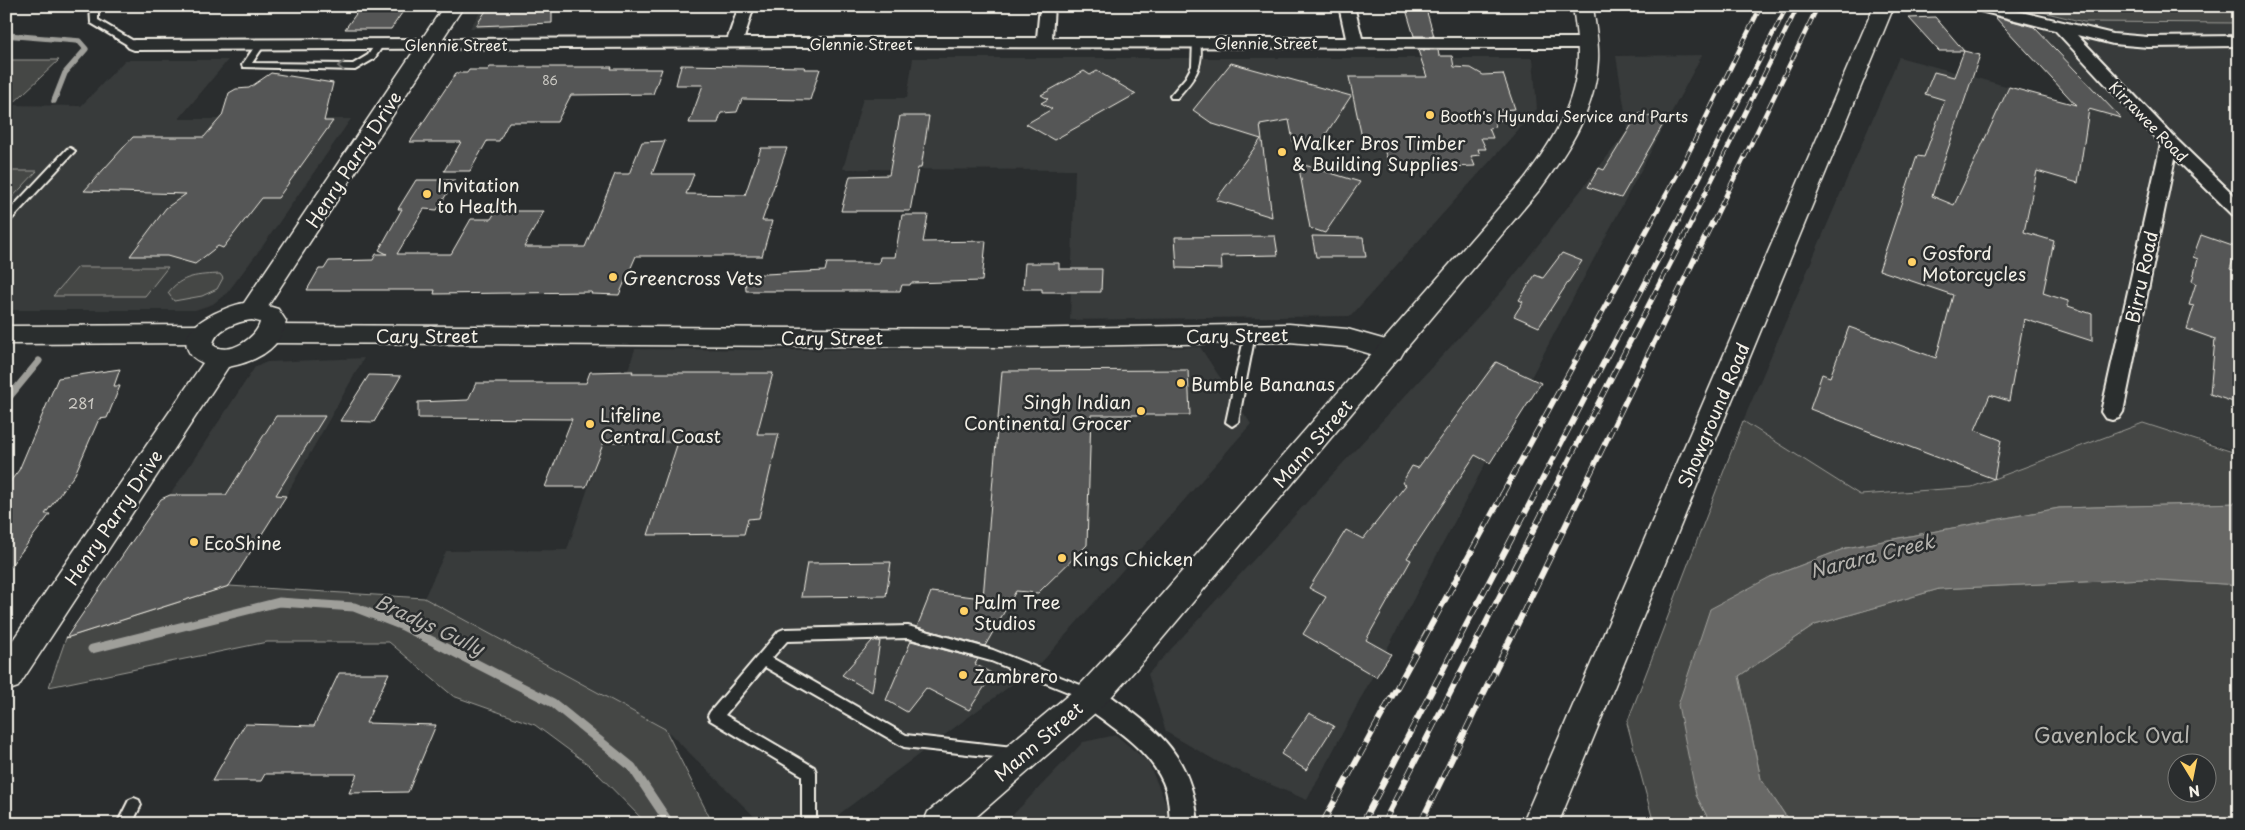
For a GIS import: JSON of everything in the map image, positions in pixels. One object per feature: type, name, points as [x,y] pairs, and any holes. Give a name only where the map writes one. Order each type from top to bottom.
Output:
[{"type":"street","name":"Henry Parry Drive","points":[[252,311],[454,6]]},
{"type":"street","points":[[734,43],[747,6]]},
{"type":"street","points":[[1044,43],[1047,6]]},
{"type":"street","points":[[1346,6],[1355,42]]},
{"type":"street","name":"Mann Street","points":[[941,824],[1091,696],[1134,649],[1391,351],[1533,182],[1562,143],[1576,115],[1584,89],[1588,60],[1583,6]]},
{"type":"street","name":"Showground Road","points":[[1540,824],[1884,6]]},
{"type":"street","points":[[1977,6],[2062,28],[2122,40],[2239,41]]},
{"type":"street","name":"Kirrawee Road","points":[[2062,28],[2170,143],[2239,211]]},
{"type":"street","name":"Glennie Street","points":[[134,45],[1196,42],[1587,43]]},
{"type":"street","name":"Birru Road","points":[[2112,412],[2170,143]]},
{"type":"street","points":[[252,311],[269,315],[273,321],[270,334],[254,348],[243,353],[220,358],[204,353],[200,348],[200,341],[204,334],[210,327],[230,316],[252,311]]},
{"type":"street","points":[[6,335],[204,334]]},
{"type":"street","name":"Cary Street","points":[[270,334],[1004,338],[1250,334],[1331,336],[1371,344],[1391,351]]},
{"type":"street","name":"Henry Parry Drive","points":[[6,677],[220,358]]},
{"type":"street","points":[[1091,696],[1146,737],[1171,766],[1184,807],[1184,824]]},
{"type":"lane","points":[[94,6],[94,21],[134,45]]},
{"type":"lane","points":[[1174,96],[1193,76],[1199,56],[1196,42]]},
{"type":"lane","points":[[261,44],[246,65],[355,66],[371,57],[380,44]]},
{"type":"lane","points":[[6,220],[70,151]]},
{"type":"lane","points":[[1232,422],[1250,334]]},
{"type":"lane","points":[[808,824],[809,772],[715,716],[784,635],[908,632],[993,656],[1091,696]]},
{"type":"lane","points":[[762,659],[904,741],[1023,755]]},
{"type":"lane","points":[[124,824],[134,805]]},
{"type":"shaded area","points":[[484,6],[527,6],[514,28],[470,28]]},
{"type":"shaded area","points":[[2084,22],[2239,23],[2239,452],[2143,423],[1972,487],[1860,496],[1743,421],[1899,57],[2120,117],[2039,31]]},
{"type":"shaded area","points":[[1702,55],[1307,800],[1218,762],[1166,732],[1148,674],[1502,291],[1628,130],[1616,56]]},
{"type":"shaded area","points":[[913,58],[1533,58],[1537,109],[1351,316],[1070,320],[1075,170],[843,169],[863,98],[907,98]]},
{"type":"shaded area","points":[[125,60],[228,60],[179,119],[351,119],[262,247],[227,293],[213,304],[195,310],[6,310],[6,204],[37,171],[6,171],[6,110],[11,105],[81,106]]},
{"type":"shaded area","points":[[1200,347],[1251,424],[1042,662],[826,824],[762,824],[665,729],[424,598],[446,551],[567,550],[635,349],[800,350]]},
{"type":"shaded area","points":[[364,358],[286,496],[170,495],[255,367],[267,362]]},
{"type":"shaded area","points":[[1116,735],[1148,762],[1168,808],[1169,824],[1004,824],[1083,742]]},
{"type":"green space","points":[[2018,6],[2239,6],[2239,23],[2084,22]]},
{"type":"green space","points":[[6,60],[59,60],[6,110]]},
{"type":"green space","points":[[6,171],[37,171],[6,204]]},
{"type":"green space","points":[[78,267],[168,267],[145,296],[53,296]]},
{"type":"green space","points":[[220,274],[223,278],[217,289],[202,296],[174,301],[168,293],[185,279]]},
{"type":"green space","points":[[1743,421],[1860,495],[1972,487],[2143,423],[2239,454],[2239,503],[2059,508],[1846,548],[1770,577],[1696,795],[1711,824],[1654,824],[1627,723]]},
{"type":"green space","name":"Gavenlock Oval","points":[[2144,579],[2239,585],[2239,824],[1791,824],[1761,779],[1739,676],[1815,625],[1939,589]]},
{"type":"green space","points":[[229,586],[424,598],[665,729],[713,824],[647,824],[589,765],[535,725],[453,696],[389,642],[267,642],[49,687],[66,638]]},
{"type":"water","name":"Narara Creek","points":[[2239,503],[2239,585],[2144,579],[1939,589],[1815,625],[1739,676],[1761,779],[1791,824],[1711,824],[1696,795],[1678,705],[1710,609],[1770,577],[1846,548],[2059,508]]},
{"type":"building","points":[[489,6],[552,6],[552,23],[476,26]]},
{"type":"building","points":[[1405,6],[1425,6],[1434,36],[1414,36]]},
{"type":"building","points":[[361,7],[406,7],[391,29],[345,29]]},
{"type":"building","points":[[1994,16],[2034,27],[2121,118],[2089,109],[2078,183],[2037,171],[2024,232],[2054,241],[2043,293],[2068,301],[2068,306],[2092,314],[2092,341],[2024,319],[2009,401],[1990,395],[1975,430],[2001,440],[1994,479],[1810,409],[1822,374],[1830,377],[1849,327],[1936,358],[1953,295],[1879,270],[1917,156],[1924,157],[1945,100],[1925,94],[1934,72],[1954,77],[1964,51],[1980,55],[1932,196],[1954,205],[2009,87],[2076,105]]},
{"type":"building","points":[[1935,17],[1964,51],[1939,51],[1909,18]]},
{"type":"building","name":"Booth's Hyundai Service and Parts","points":[[1418,50],[1438,50],[1439,56],[1452,56],[1454,67],[1471,68],[1483,75],[1503,74],[1515,109],[1500,110],[1505,120],[1494,121],[1496,127],[1489,128],[1493,138],[1481,138],[1486,149],[1478,149],[1480,155],[1471,156],[1475,166],[1391,169],[1383,147],[1364,147],[1349,77],[1427,77]]},
{"type":"building","name":"Walker Bros Timber & Building Supplies","points":[[1231,63],[1351,96],[1318,146],[1294,146],[1289,120],[1260,125],[1272,217],[1216,200],[1261,139],[1213,124],[1193,110]]},
{"type":"building","points":[[681,65],[805,67],[804,69],[820,69],[810,100],[742,99],[737,112],[721,113],[718,123],[689,123],[703,85],[676,85]]},
{"type":"building","points":[[490,67],[662,69],[653,94],[571,95],[557,122],[509,122],[499,141],[487,141],[470,171],[444,171],[461,142],[410,142],[456,73],[467,73],[469,70],[488,70]]},
{"type":"building","points":[[1084,71],[1090,75],[1097,71],[1136,94],[1054,140],[1026,124],[1052,109],[1041,103],[1048,99],[1041,95]]},
{"type":"building","points":[[271,73],[333,83],[324,121],[333,121],[278,198],[262,198],[223,248],[218,246],[195,264],[167,256],[130,256],[166,208],[186,194],[84,191],[133,137],[204,137],[222,116],[229,93],[236,89],[249,88]]},
{"type":"building","points":[[1639,113],[1665,121],[1621,198],[1588,187],[1599,168],[1604,170]]},
{"type":"building","points":[[900,116],[929,116],[921,168],[918,168],[910,211],[841,211],[850,176],[889,175]]},
{"type":"building","points":[[665,141],[652,174],[694,174],[686,194],[745,195],[761,148],[787,148],[762,221],[772,221],[762,256],[636,256],[619,295],[591,294],[592,292],[434,294],[435,290],[307,290],[319,269],[324,269],[329,261],[373,260],[376,254],[387,254],[379,250],[402,209],[398,209],[416,180],[455,180],[437,210],[424,209],[397,254],[451,254],[471,219],[491,219],[496,211],[544,211],[524,247],[585,247],[615,174],[629,174],[642,142]]},
{"type":"building","points":[[1298,163],[1360,182],[1325,233],[1310,228]]},
{"type":"building","points":[[902,215],[928,215],[923,242],[986,241],[982,281],[911,283],[910,285],[902,285],[900,291],[746,291],[745,275],[825,271],[827,263],[879,263],[880,257],[895,257]]},
{"type":"building","points":[[2201,235],[2238,248],[2230,269],[2239,272],[2239,404],[2210,394],[2215,339],[2187,329],[2194,306],[2189,305],[2196,283],[2192,281],[2198,259],[2193,257]]},
{"type":"building","points":[[1275,236],[1278,255],[1221,256],[1222,269],[1177,268],[1175,237]]},
{"type":"building","points":[[1312,236],[1363,237],[1366,257],[1316,257]]},
{"type":"building","points":[[1562,253],[1582,261],[1539,327],[1514,316],[1523,302],[1519,300],[1535,275],[1543,278]]},
{"type":"building","points":[[1025,263],[1059,263],[1059,269],[1102,269],[1101,292],[1042,292],[1042,289],[1023,289]]},
{"type":"building","points":[[1496,362],[1541,383],[1490,463],[1475,455],[1407,558],[1411,560],[1366,640],[1391,654],[1376,677],[1303,634],[1326,597],[1309,588],[1346,530],[1363,539],[1406,485],[1402,483],[1412,466],[1418,468]]},
{"type":"building","points":[[120,369],[114,386],[120,386],[107,418],[99,419],[75,474],[45,514],[50,514],[6,572],[6,487],[19,470],[58,378]]},
{"type":"building","points":[[1188,370],[1190,415],[1091,415],[1087,545],[1038,593],[1016,591],[985,646],[917,627],[931,592],[983,598],[1002,371]]},
{"type":"building","points":[[633,371],[632,373],[773,373],[757,434],[779,434],[759,518],[748,519],[744,534],[648,535],[678,442],[604,442],[586,487],[545,487],[572,419],[418,418],[418,402],[468,400],[476,383],[586,383],[590,372]]},
{"type":"building","points":[[369,375],[401,376],[374,422],[340,421]]},
{"type":"building","name":"EcoShine","points":[[276,416],[325,416],[276,495],[286,496],[229,586],[66,638],[161,499],[170,495],[226,495]]},
{"type":"building","points":[[891,562],[886,596],[801,597],[807,563]]},
{"type":"building","points":[[872,641],[880,641],[872,692],[842,675]]},
{"type":"building","name":"Zambrero","points":[[911,641],[978,659],[975,664],[993,674],[969,710],[926,688],[907,712],[886,700]]},
{"type":"building","points":[[339,673],[389,673],[366,723],[436,725],[408,792],[349,793],[357,774],[265,774],[261,781],[212,781],[245,724],[314,726]]},
{"type":"building","points":[[1309,713],[1334,726],[1306,770],[1281,754]]},
{"type":"waterway","name":"Bradys Gully","points":[[6,35],[79,41],[86,49],[65,73],[54,101]]},
{"type":"waterway","name":"Bradys Gully","points":[[6,401],[39,361]]},
{"type":"waterway","name":"Bradys Gully","points":[[92,649],[279,602],[354,607],[403,626],[553,703],[632,767],[670,824]]},
{"type":"railway","points":[[1651,222],[1682,166],[1761,6]]},
{"type":"railway","points":[[1677,222],[1787,6]]},
{"type":"railway","points":[[1691,222],[1798,6]]},
{"type":"railway","points":[[1713,222],[1818,6]]},
{"type":"railway","points":[[1502,495],[1652,221]]},
{"type":"railway","points":[[1534,495],[1678,221]]},
{"type":"railway","points":[[1551,495],[1692,221]]},
{"type":"railway","points":[[1580,495],[1713,221]]},
{"type":"railway","points":[[1322,824],[1503,494]]},
{"type":"railway","points":[[1362,824],[1535,494]]},
{"type":"railway","points":[[1383,824],[1552,494]]},
{"type":"railway","points":[[1420,824],[1581,494]]},
{"type":"place","name":"Booth's Hyundai Service and Parts","points":[[1430,115]]},
{"type":"place","name":"Walker Bros Timber & Building Supplies","points":[[1282,152]]},
{"type":"place","name":"Invitation to Health","points":[[427,194]]},
{"type":"place","name":"Gosford Motorcycles","points":[[1912,262]]},
{"type":"place","name":"Greencross Vets","points":[[613,277]]},
{"type":"place","name":"Bumble Bananas","points":[[1181,383]]},
{"type":"place","name":"Singh Indian Continental Grocer","points":[[1141,411]]},
{"type":"place","name":"Lifeline Central Coast","points":[[590,424]]},
{"type":"place","name":"EcoShine","points":[[194,542]]},
{"type":"place","name":"Kings Chicken","points":[[1062,558]]},
{"type":"place","name":"Palm Tree Studios","points":[[964,611]]},
{"type":"place","name":"Zambrero","points":[[963,675]]}]
